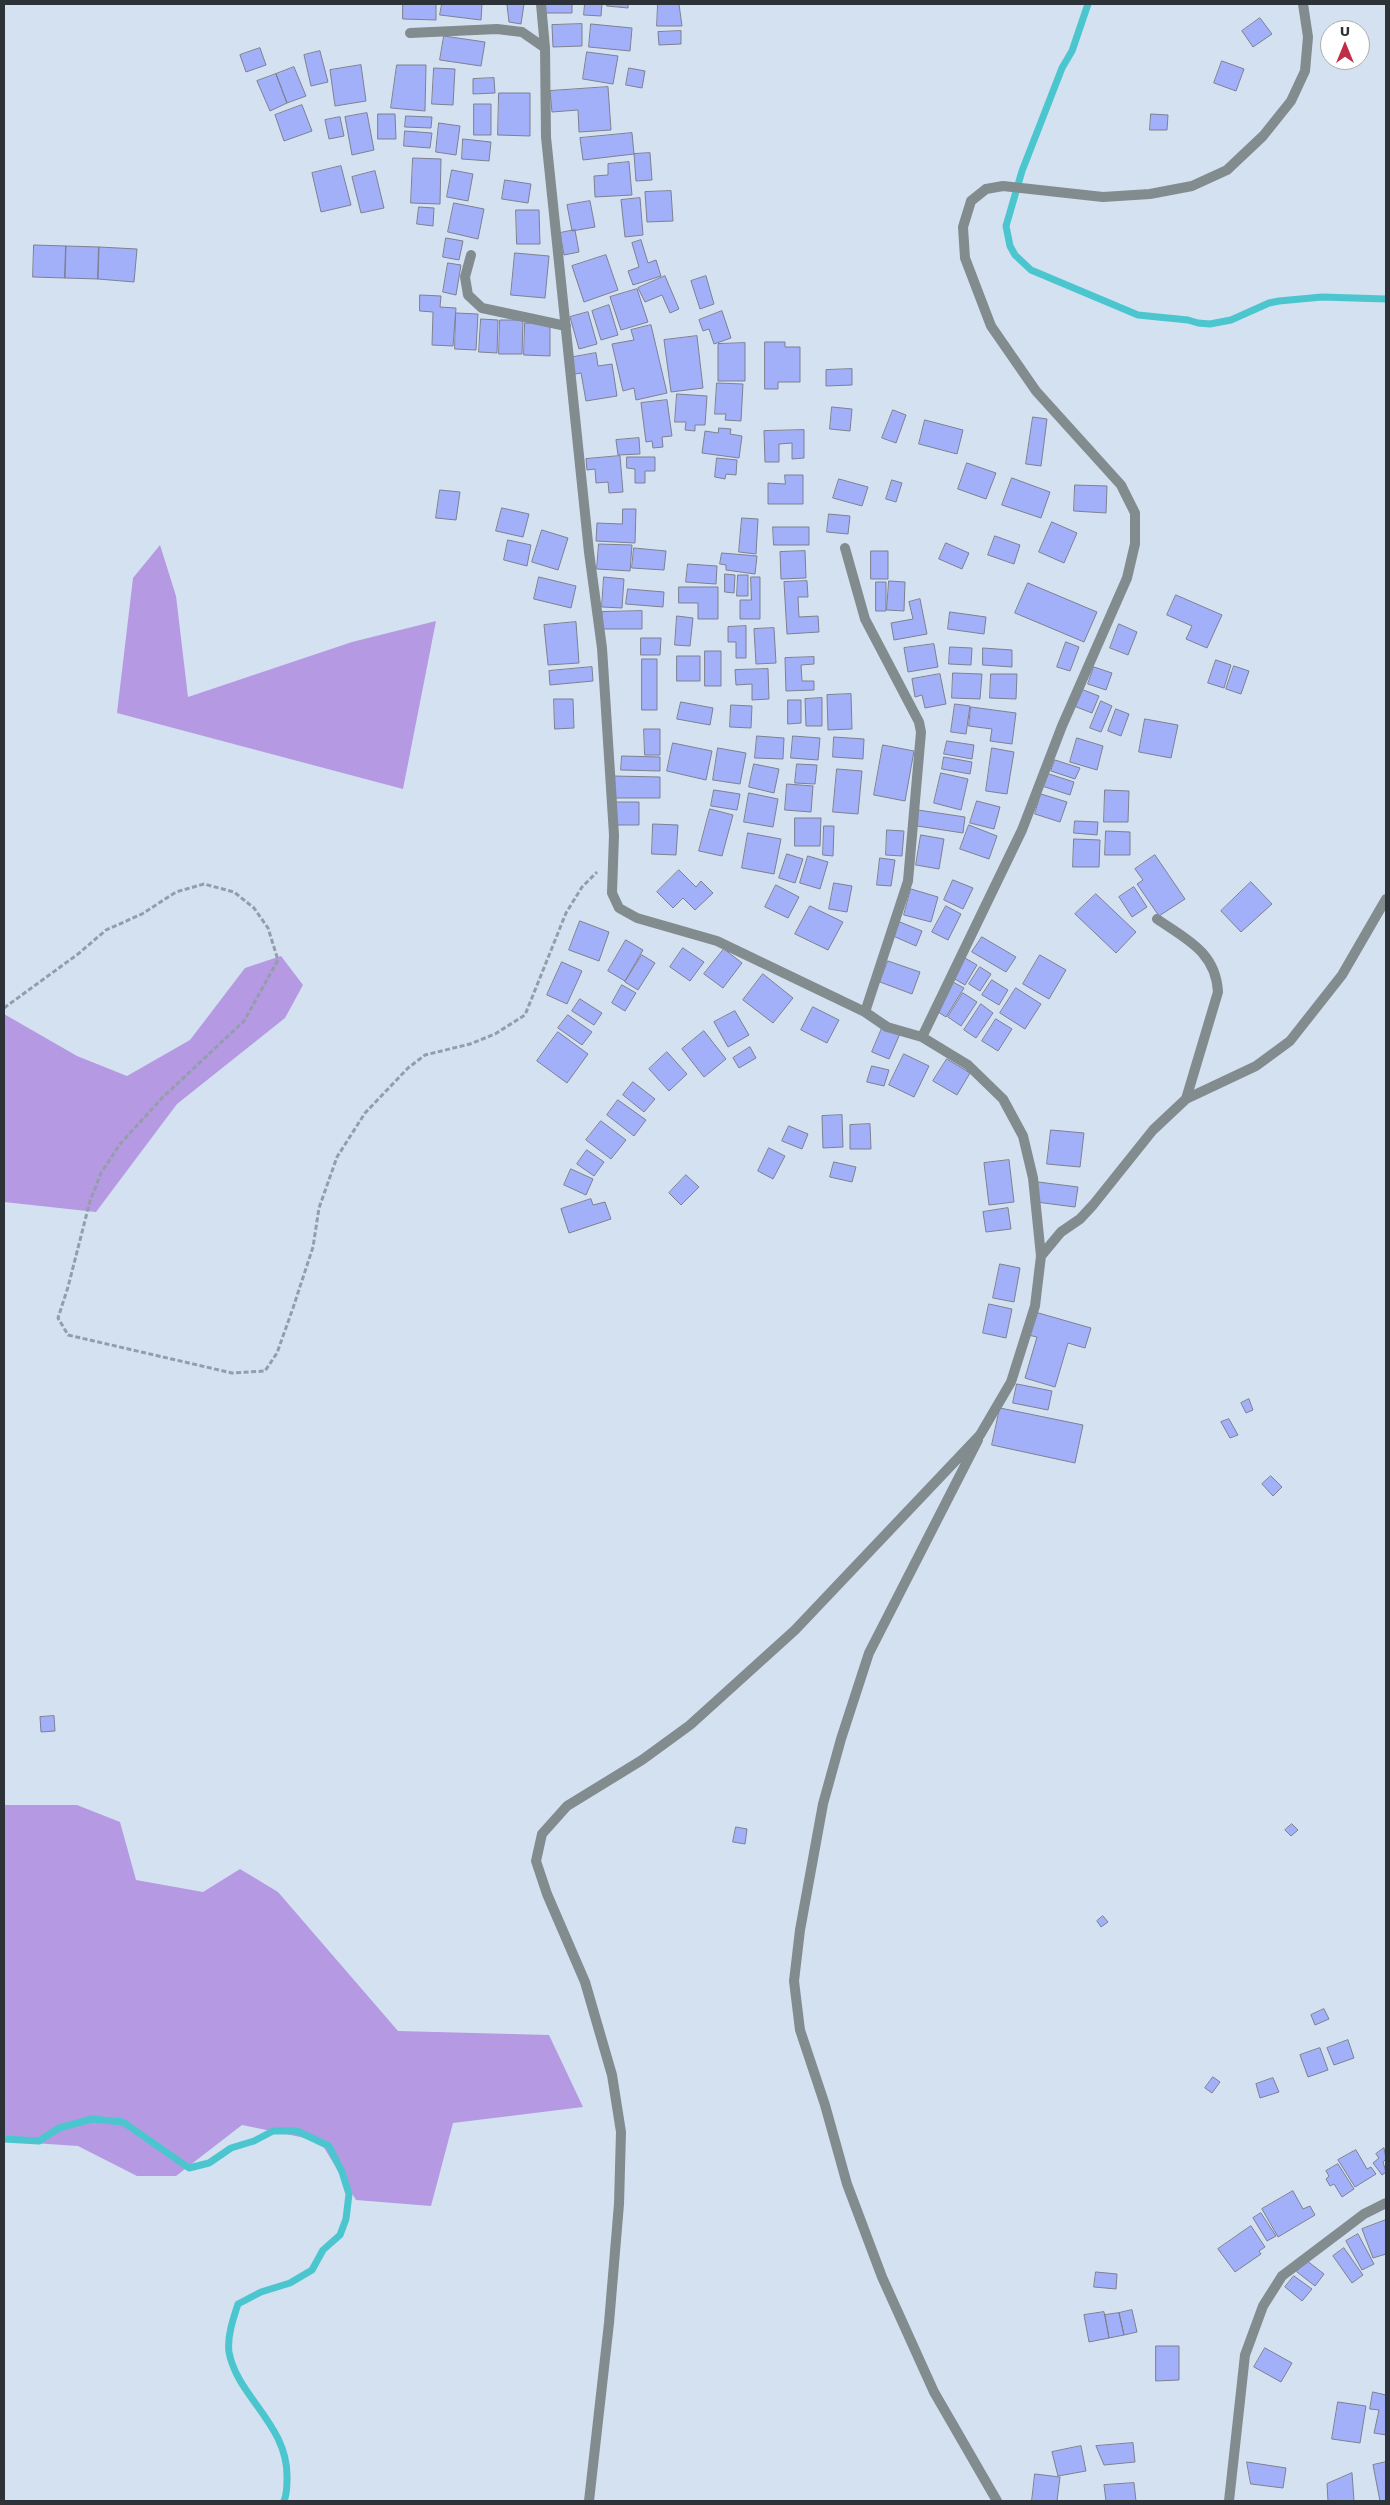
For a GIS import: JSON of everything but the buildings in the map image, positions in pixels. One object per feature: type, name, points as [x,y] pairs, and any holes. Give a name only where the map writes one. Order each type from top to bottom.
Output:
[{"type":"street","points":[[541,4],[545,48],[546,137],[588,542],[602,648],[614,835],[612,892],[619,908],[637,918],[717,941],[864,1012],[887,1027],[922,1037],[968,1065],[1003,1099],[1023,1136],[1033,1178],[1041,1256],[1035,1306],[1024,1345],[1011,1382],[980,1435],[795,1630],[690,1725],[642,1760],[567,1806],[542,1834],[536,1861],[547,1894],[584,1982],[612,2074],[620,2132],[619,2204],[610,2313],[589,2501]]},
{"type":"street","points":[[922,1037],[1022,830],[1062,726],[1127,578],[1135,544],[1134,513],[1121,484],[1036,391],[991,326],[965,258],[963,227],[971,201],[986,189],[1003,186],[1103,197],[1150,194],[1192,186],[1227,170],[1263,136],[1291,102],[1305,71],[1308,37],[1303,4]]},
{"type":"street","points":[[410,33],[496,29],[522,32],[545,48]]},
{"type":"street","points":[[471,254],[465,277],[468,295],[482,308],[566,326]]},
{"type":"street","points":[[845,548],[865,619],[920,722],[921,732],[908,881],[864,1012]]},
{"type":"street","points":[[1041,1256],[1061,1232],[1080,1219],[1093,1205],[1153,1130],[1186,1099],[1256,1066],[1290,1041],[1342,975],[1386,899]]},
{"type":"street","points":[[1157,919],[1205,955],[1217,976],[1218,992],[1186,1099]]},
{"type":"street","points":[[980,1435],[976,1448],[869,1653],[841,1739],[823,1804],[800,1930],[794,1981],[800,2030],[825,2105],[847,2184],[882,2277],[934,2392],[997,2501]]},
{"type":"street","points":[[1229,2501],[1245,2355],[1263,2306],[1282,2276],[1364,2214],[1386,2203]]},
{"type":"path","points":[[4,1008],[78,954],[106,930],[142,914],[176,892],[204,884],[234,892],[254,908],[268,928],[278,960],[244,1021],[162,1098],[120,1144],[101,1173],[88,1210],[58,1318],[68,1335],[232,1373],[265,1371],[277,1352],[293,1308],[313,1247],[319,1208],[337,1157],[365,1113],[408,1068],[425,1054],[470,1044],[495,1034],[525,1015],[566,913],[582,887],[601,868],[613,872]]},
{"type":"shaded area","points":[[160,545],[176,596],[188,697],[352,642],[436,621],[403,789],[117,713],[133,578]]},
{"type":"shaded area","points":[[281,956],[303,985],[285,1018],[177,1104],[96,1212],[4,1202],[4,1014],[77,1056],[127,1076],[190,1040],[245,968]]},
{"type":"shaded area","points":[[4,1802],[5,1805],[77,1805],[120,1822],[136,1880],[203,1892],[240,1869],[278,1892],[398,2031],[549,2035],[583,2107],[453,2123],[431,2206],[356,2200],[320,2141],[242,2125],[176,2176],[137,2176],[78,2146],[4,2141]]},
{"type":"waterway","points":[[1088,4],[1072,51],[1062,68],[1022,171],[1006,226],[1010,246],[1015,255],[1031,270],[1138,315],[1188,320],[1198,323],[1210,324],[1231,320],[1269,303],[1279,301],[1322,297],[1386,299]]},
{"type":"waterway","points":[[4,2139],[39,2141],[59,2128],[92,2119],[123,2122],[189,2168],[209,2163],[231,2148],[254,2141],[273,2131],[297,2131],[329,2146],[342,2172],[349,2194],[346,2219],[340,2235],[323,2250],[312,2270],[290,2283],[261,2292],[238,2304],[229,2340],[229,2352],[234,2368],[272,2427],[280,2443],[285,2460],[287,2479],[284,2501]]}]
